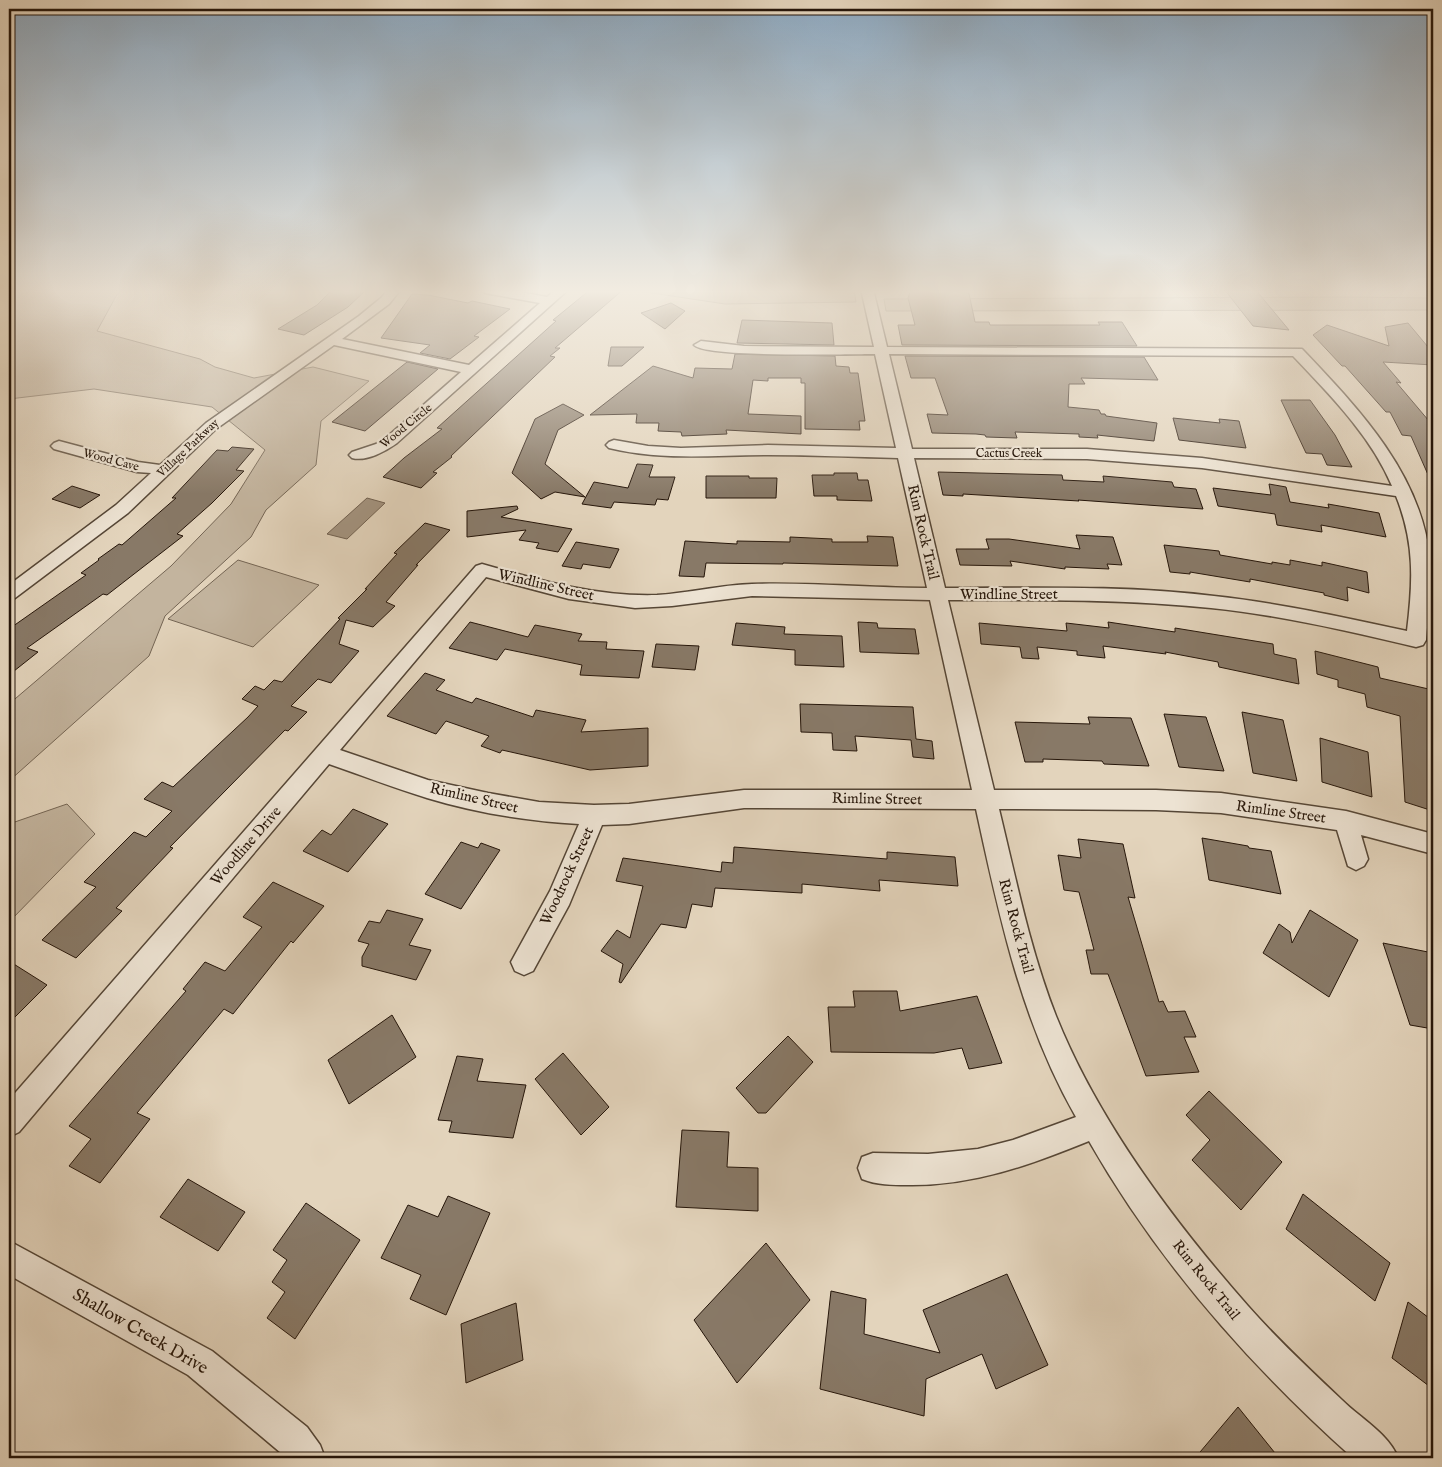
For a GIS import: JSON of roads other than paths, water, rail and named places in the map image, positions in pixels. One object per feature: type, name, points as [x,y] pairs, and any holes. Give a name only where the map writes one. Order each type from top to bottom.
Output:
[{"type":"street","name":"Village Parkway","points":[[9,594],[122,509],[211,426],[308,357]]},
{"type":"street","points":[[411,357],[472,370]]},
{"type":"street","name":"Wood Circle","points":[[357,455],[381,447],[392,440],[486,357]]},
{"type":"street","name":"Rim Rock Trail","points":[[882,357],[1018,939],[1036,997],[1056,1047],[1096,1124],[1147,1204],[1194,1268],[1298,1384],[1342,1426],[1380,1458]]},
{"type":"street","points":[[1302,357],[1350,408],[1373,438],[1392,469],[1402,492]]},
{"type":"street","name":"Cactus Creek","points":[[614,445],[664,452],[768,450],[1087,454],[1148,458],[1287,474],[1402,492]]},
{"type":"street","name":"Wood Cave","points":[[59,446],[136,467],[163,470]]},
{"type":"street","name":"Windline Street","points":[[482,570],[568,594],[627,601],[659,601],[752,589],[937,594],[1106,594],[1184,599],[1286,613],[1416,640],[1420,600],[1420,558],[1412,518],[1402,492]]},
{"type":"street","name":"Woodline Drive","points":[[9,1122],[482,570]]},
{"type":"street","name":"Rimline Street","points":[[324,754],[428,789],[488,803],[539,812],[594,815],[629,814],[744,799],[1156,800],[1221,803],[1346,821],[1433,844]]},
{"type":"street","name":"Woodrock Street","points":[[524,962],[560,897],[594,815]]},
{"type":"street","points":[[1346,821],[1356,859]]},
{"type":"street","points":[[873,1168],[917,1170],[969,1165],[1002,1158],[1096,1124]]},
{"type":"street","name":"Shallow Creek Drive","points":[[9,1257],[200,1363],[294,1440],[307,1458]]}]
